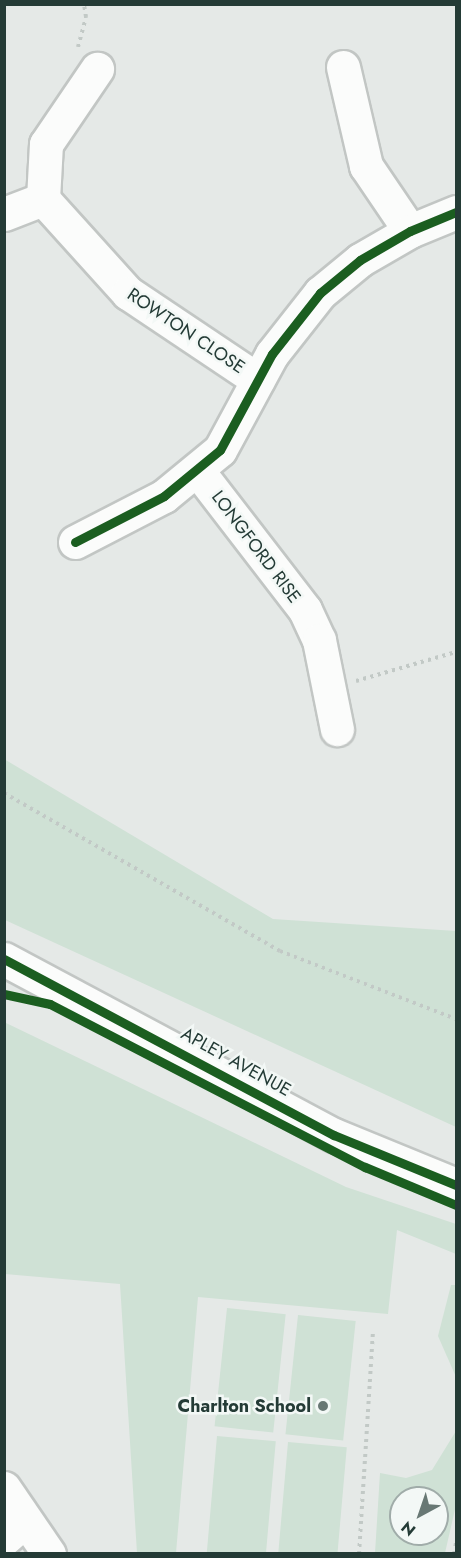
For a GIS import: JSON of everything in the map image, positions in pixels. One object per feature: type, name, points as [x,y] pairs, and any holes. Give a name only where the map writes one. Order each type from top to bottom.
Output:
[{"type":"street","points":[[343,67],[366,166],[410,231]]},
{"type":"street","points":[[4,214],[43,199],[46,144],[97,69]]},
{"type":"street","name":"ROWTON CLOSE","points":[[43,199],[128,293],[258,380]]},
{"type":"street","points":[[75,543],[132,516],[198,471],[220,450],[272,354],[320,292],[360,260],[410,231],[456,212]]},
{"type":"street","name":"LONGFORD RISE","points":[[198,471],[305,610],[318,640],[336,729]]},
{"type":"street","name":"APLEY AVENUE","points":[[4,959],[334,1135],[456,1185]]},
{"type":"street","points":[[4,1488],[15,1530],[49,1554]]},
{"type":"path","points":[[328,689],[456,652]]},
{"type":"path","points":[[4,793],[280,951],[456,1019]]},
{"type":"path","points":[[359,1554],[373,1330]]},
{"type":"path","points":[[454,1554],[456,1543]]},
{"type":"green space","points":[[4,759],[273,919],[456,931],[456,1127],[5,920]]},
{"type":"green space","points":[[4,1022],[346,1187],[456,1224],[456,1254],[397,1230],[388,1314],[198,1297],[176,1553],[137,1553],[120,1284],[5,1274]]},
{"type":"green space","points":[[451,1285],[456,1285],[456,1377],[438,1336]]},
{"type":"green space","points":[[227,1308],[286,1314],[273,1433],[215,1426]]},
{"type":"green space","points":[[298,1315],[356,1321],[343,1440],[285,1434]]},
{"type":"green space","points":[[456,1431],[456,1505],[449,1536],[449,1486],[389,1486],[389,1546],[447,1546],[445,1553],[375,1553],[380,1473],[406,1478],[432,1470]]},
{"type":"green space","points":[[217,1436],[276,1441],[266,1554],[207,1553]]},
{"type":"green space","points":[[288,1442],[347,1447],[337,1554],[278,1553]]},
{"type":"cycle path","points":[[75,542],[164,496],[220,450],[272,354],[320,293],[360,260],[410,231],[456,212]]},
{"type":"cycle path","points":[[4,959],[334,1135],[456,1185]]},
{"type":"cycle path","points":[[4,994],[50,1004],[365,1167],[456,1205]]},
{"type":"place","name":"Charlton School","points":[[323,1406]]}]
